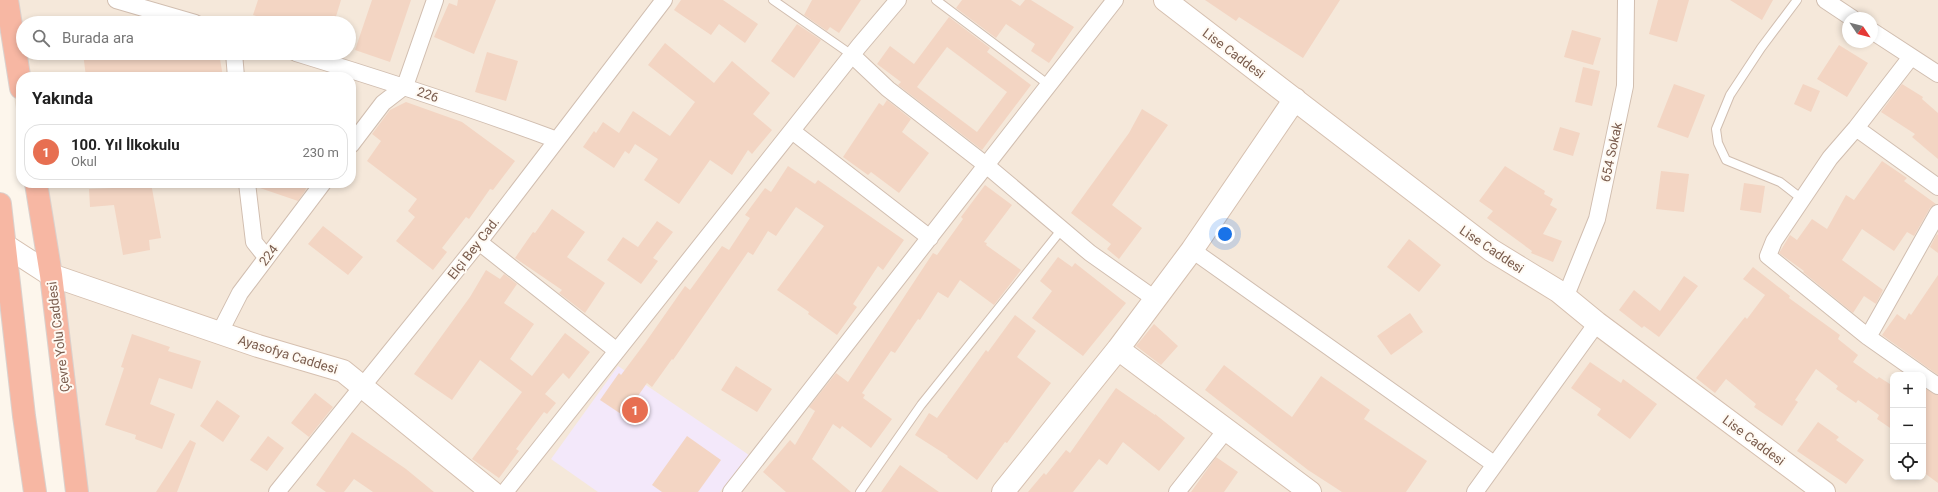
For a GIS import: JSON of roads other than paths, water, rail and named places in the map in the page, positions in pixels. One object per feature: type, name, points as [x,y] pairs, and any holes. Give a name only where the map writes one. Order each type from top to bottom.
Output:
[{"type":"highway","points":[[7,0],[16,57]]},
{"type":"highway","points":[[17,60],[18,72]]},
{"type":"highway","name":"Çevre Yolu Caddesi","points":[[37,188],[51,275],[77,492]]},
{"type":"highway","points":[[0,204],[3,243],[24,416],[35,492]]},
{"type":"street","points":[[116,0],[171,16]]},
{"type":"street","points":[[356,138],[383,103],[404,86],[435,0]]},
{"type":"street","name":"Elçi Bey Cad.","points":[[277,492],[479,242],[664,0]]},
{"type":"street","points":[[505,492],[852,55],[898,0]]},
{"type":"street","points":[[731,492],[1115,0]]},
{"type":"street","name":"Lise Caddesi","points":[[1165,0],[1491,250],[1558,291],[1597,324],[1824,492]]},
{"type":"street","name":"654 Sokak","points":[[1566,298],[1597,219],[1625,86],[1626,0]]},
{"type":"street","points":[[1825,0],[1843,12]]},
{"type":"street","points":[[1878,35],[1938,74]]},
{"type":"street","points":[[852,55],[888,89],[986,165],[1090,253],[1155,299]]},
{"type":"street","points":[[1910,57],[1856,128],[1830,158],[1774,241],[1768,256],[1868,337],[1918,372]]},
{"type":"street","points":[[235,60],[236,72]]},
{"type":"street","name":"226","points":[[319,60],[404,86],[557,140]]},
{"type":"street","points":[[1003,492],[1118,349],[1192,250],[1295,99]]},
{"type":"street","points":[[1856,128],[1938,187]]},
{"type":"street","points":[[792,131],[930,238]]},
{"type":"street","points":[[248,188],[254,242],[266,257]]},
{"type":"street","name":"224","points":[[220,332],[240,294],[266,257],[319,188]]},
{"type":"street","points":[[1868,337],[1938,213]]},
{"type":"street","points":[[479,242],[617,351]]},
{"type":"street","name":"Ayasofya Caddesi","points":[[3,243],[51,275],[258,346],[342,371],[363,386],[492,492]]},
{"type":"street","points":[[1192,250],[1494,464]]},
{"type":"street","points":[[1475,492],[1597,324]]},
{"type":"street","points":[[1118,349],[1310,492]]},
{"type":"street","points":[[1926,378],[1938,386]]},
{"type":"street","points":[[1177,492],[1226,430]]},
{"type":"lane","points":[[773,0],[852,55]]},
{"type":"lane","points":[[936,0],[1049,85]]},
{"type":"lane","points":[[1797,0],[1761,48],[1730,95],[1716,129],[1718,143],[1726,160],[1780,182],[1802,199]]},
{"type":"lane","points":[[860,492],[922,405],[1062,229]]},
{"type":"place","name":"100. Yıl İlkokulu","points":[[635,410]]}]
